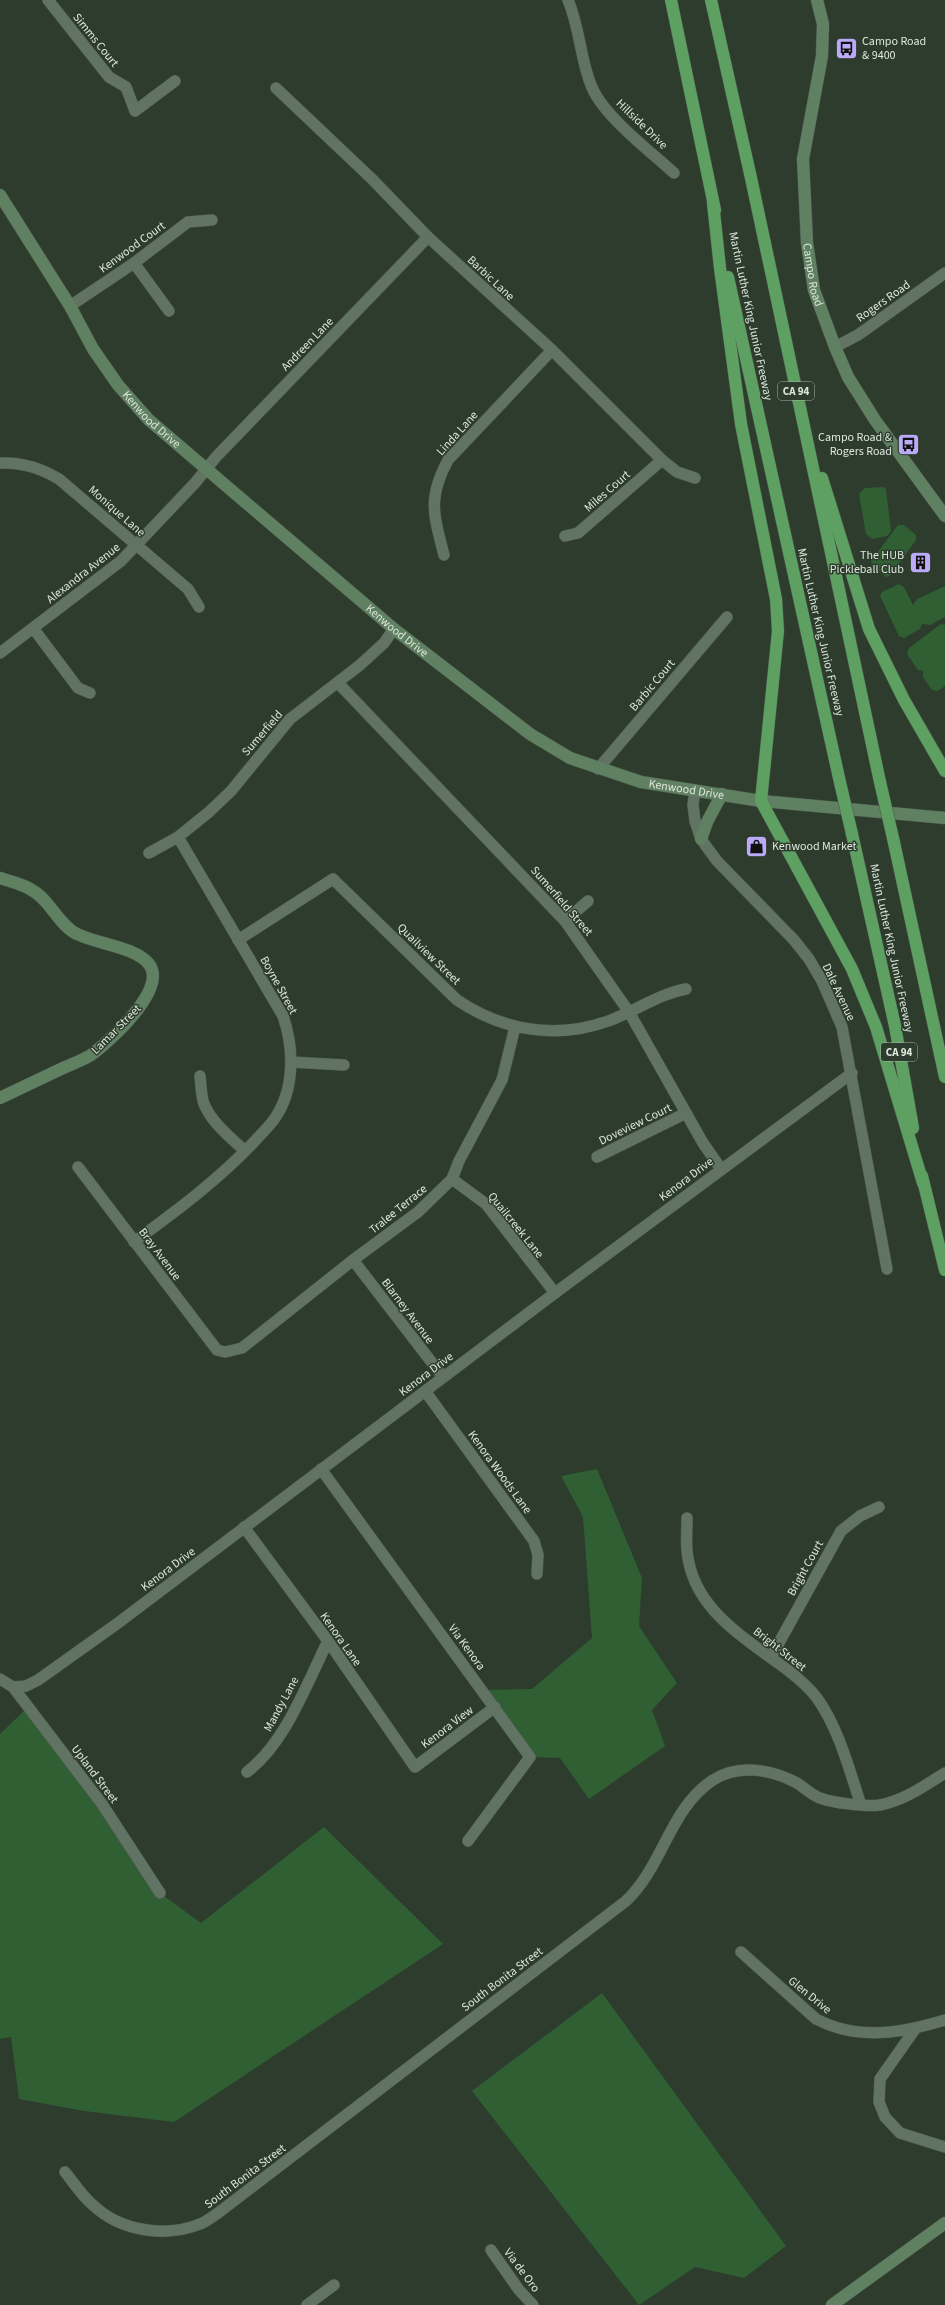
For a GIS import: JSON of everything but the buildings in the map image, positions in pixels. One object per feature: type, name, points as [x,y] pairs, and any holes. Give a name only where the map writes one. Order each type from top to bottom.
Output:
[{"type":"highway","name":"Martin Luther King Junior Freeway","points":[[671,0],[723,257],[895,1026],[923,1183],[945,1270]]},
{"type":"highway","name":"Martin Luther King Junior Freeway","points":[[711,0],[752,178],[880,782],[945,1077]]},
{"type":"highway","points":[[713,203],[740,424],[776,599],[778,631],[761,801],[852,969],[876,1027],[923,1183]]},
{"type":"highway","points":[[805,432],[821,475],[869,629],[904,700],[945,771]]},
{"type":"main road","name":"Campo Road","points":[[817,0],[823,24],[822,56],[803,159],[804,198],[812,279],[835,347],[848,377],[868,408],[945,516]]},
{"type":"main road","name":"Kenwood Drive","points":[[0,195],[70,306],[93,349],[132,402],[167,438],[206,469],[394,629],[530,734],[570,758],[598,769],[641,782],[761,801],[945,818]]},
{"type":"main road","points":[[701,839],[707,822],[722,794]]},
{"type":"main road","name":"Lamar Street","points":[[0,878],[29,888],[44,899],[75,933],[95,943],[124,949],[139,956],[149,964],[153,973],[153,984],[148,996],[126,1022],[90,1055],[0,1098]]},
{"type":"main road","points":[[832,2305],[845,2301],[945,2223]]},
{"type":"street","name":"Simms Court","points":[[48,0],[110,77],[126,87],[135,111],[175,81]]},
{"type":"street","name":"Hillside Drive","points":[[568,0],[575,17],[591,86],[606,108],[621,124],[674,173]]},
{"type":"street","name":"Barbic Lane","points":[[276,88],[372,179],[428,236],[552,350],[662,460],[677,472],[695,478]]},
{"type":"street","name":"Kenwood Court","points":[[70,306],[134,263],[188,222],[212,220]]},
{"type":"street","name":"Andreen Lane","points":[[206,469],[428,236]]},
{"type":"street","points":[[134,263],[169,311]]},
{"type":"street","name":"Rogers Road","points":[[835,347],[858,335],[945,273]]},
{"type":"street","name":"Linda Lane","points":[[444,555],[433,512],[438,480],[448,460],[552,350]]},
{"type":"street","name":"Miles Court","points":[[565,536],[578,533],[662,460]]},
{"type":"street","name":"Monique Lane","points":[[0,463],[16,464],[35,468],[59,479],[188,589],[199,607]]},
{"type":"street","name":"Alexandra Avenue","points":[[0,652],[121,561],[206,469]]},
{"type":"street","name":"Barbic Court","points":[[598,769],[727,617]]},
{"type":"street","points":[[33,628],[78,688],[90,693]]},
{"type":"street","name":"Sumerfield","points":[[149,853],[178,837],[230,791],[290,719],[339,684],[384,643],[394,629]]},
{"type":"street","name":"Sumerfield Street","points":[[339,684],[565,922],[630,1012],[703,1143],[721,1169]]},
{"type":"street","name":"Dale Avenue","points":[[695,790],[693,805],[695,821],[701,839],[717,861],[794,940],[809,959],[822,981],[842,1027],[852,1073],[887,1269]]},
{"type":"street","name":"Boyne Street","points":[[134,1242],[206,1188],[245,1151],[275,1118],[288,1085],[291,1062],[289,1038],[283,1016],[178,837]]},
{"type":"street","name":"Quailview Street","points":[[238,940],[333,879],[458,1000],[485,1016],[515,1027],[542,1031],[570,1030],[596,1025],[630,1012],[668,992],[686,989]]},
{"type":"street","points":[[565,922],[588,900]]},
{"type":"street","name":"Tralee Terrace","points":[[225,1352],[242,1348],[353,1260],[418,1212],[452,1179],[459,1161],[502,1080],[515,1027]]},
{"type":"street","points":[[291,1062],[344,1065]]},
{"type":"street","name":"Kenora Drive","points":[[13,1687],[26,1686],[38,1680],[118,1623],[555,1293],[852,1073]]},
{"type":"street","points":[[200,1076],[204,1103],[207,1109],[225,1132],[245,1151]]},
{"type":"street","name":"Doveview Court","points":[[597,1157],[686,1113]]},
{"type":"street","name":"Bray Avenue","points":[[78,1166],[216,1350],[225,1352]]},
{"type":"street","name":"Quailcreek Lane","points":[[452,1179],[486,1204],[555,1293]]},
{"type":"street","name":"Blarney Avenue","points":[[353,1260],[443,1377]]},
{"type":"street","name":"Kenora Woods Lane","points":[[425,1391],[534,1541],[538,1555],[537,1574]]},
{"type":"street","name":"Via Kenora","points":[[321,1469],[530,1757],[468,1841]]},
{"type":"street","name":"Bright Court","points":[[771,1658],[841,1531],[860,1516],[879,1507]]},
{"type":"street","name":"Bright Street","points":[[687,1518],[689,1562],[695,1582],[707,1603],[722,1621],[789,1670],[816,1698],[837,1736],[861,1805]]},
{"type":"street","name":"Kenora Lane","points":[[244,1527],[328,1641],[415,1767]]},
{"type":"street","name":"Mandy Lane","points":[[247,1772],[257,1764],[282,1734],[328,1641]]},
{"type":"street","name":"Upland Street","points":[[0,1679],[13,1687],[102,1804],[160,1893]]},
{"type":"street","name":"Kenora View","points":[[415,1767],[495,1707]]},
{"type":"street","name":"South Bonita Street","points":[[65,2172],[92,2205],[106,2216],[124,2225],[151,2231],[171,2231],[200,2224],[224,2208],[626,1901],[639,1888],[650,1872],[683,1808],[694,1795],[715,1779],[745,1769],[771,1772],[795,1782],[820,1798],[861,1805],[879,1805],[906,1798],[945,1773]]},
{"type":"street","name":"Glen Drive","points":[[741,1952],[816,2019],[830,2026],[858,2033],[870,2033],[915,2029],[945,2020]]},
{"type":"street","points":[[915,2029],[880,2079],[879,2102],[884,2117],[900,2133],[945,2147]]},
{"type":"street","name":"Via de Oro","points":[[491,2250],[519,2290],[533,2305]]},
{"type":"street","points":[[307,2305],[334,2284]]},
{"type":"green space","points":[[884,487],[886,489],[891,531],[887,536],[872,539],[866,534],[859,494],[865,488]]},
{"type":"green space","points":[[898,525],[904,525],[916,535],[916,540],[890,576],[886,577],[872,566],[871,561]]},
{"type":"green space","points":[[899,584],[904,587],[913,605],[917,599],[945,586],[945,617],[930,625],[922,624],[920,629],[904,638],[899,636],[880,596],[882,592]]},
{"type":"green space","points":[[941,624],[945,625],[945,686],[938,691],[932,690],[923,677],[923,671],[918,670],[907,654],[909,648]]},
{"type":"green space","points":[[597,1469],[642,1578],[639,1626],[677,1683],[652,1710],[665,1746],[589,1799],[560,1758],[530,1757],[483,1690],[532,1689],[592,1638],[583,1517],[561,1476]]},
{"type":"green space","points":[[30,1705],[160,1893],[201,1923],[324,1827],[443,1944],[174,2122],[84,2111],[19,2099],[11,2037],[0,2039],[0,1734]]},
{"type":"green space","points":[[602,1993],[786,2246],[744,2278],[695,2267],[639,2305],[472,2091]]},
{"type":"place","name":"Campo Road & 9400","points":[[846,48]]},
{"type":"place","name":"Campo Road & Rogers Road","points":[[908,444]]},
{"type":"place","name":"The HUB Pickleball Club","points":[[920,562]]},
{"type":"place","name":"Kenwood Market","points":[[756,846]]}]
